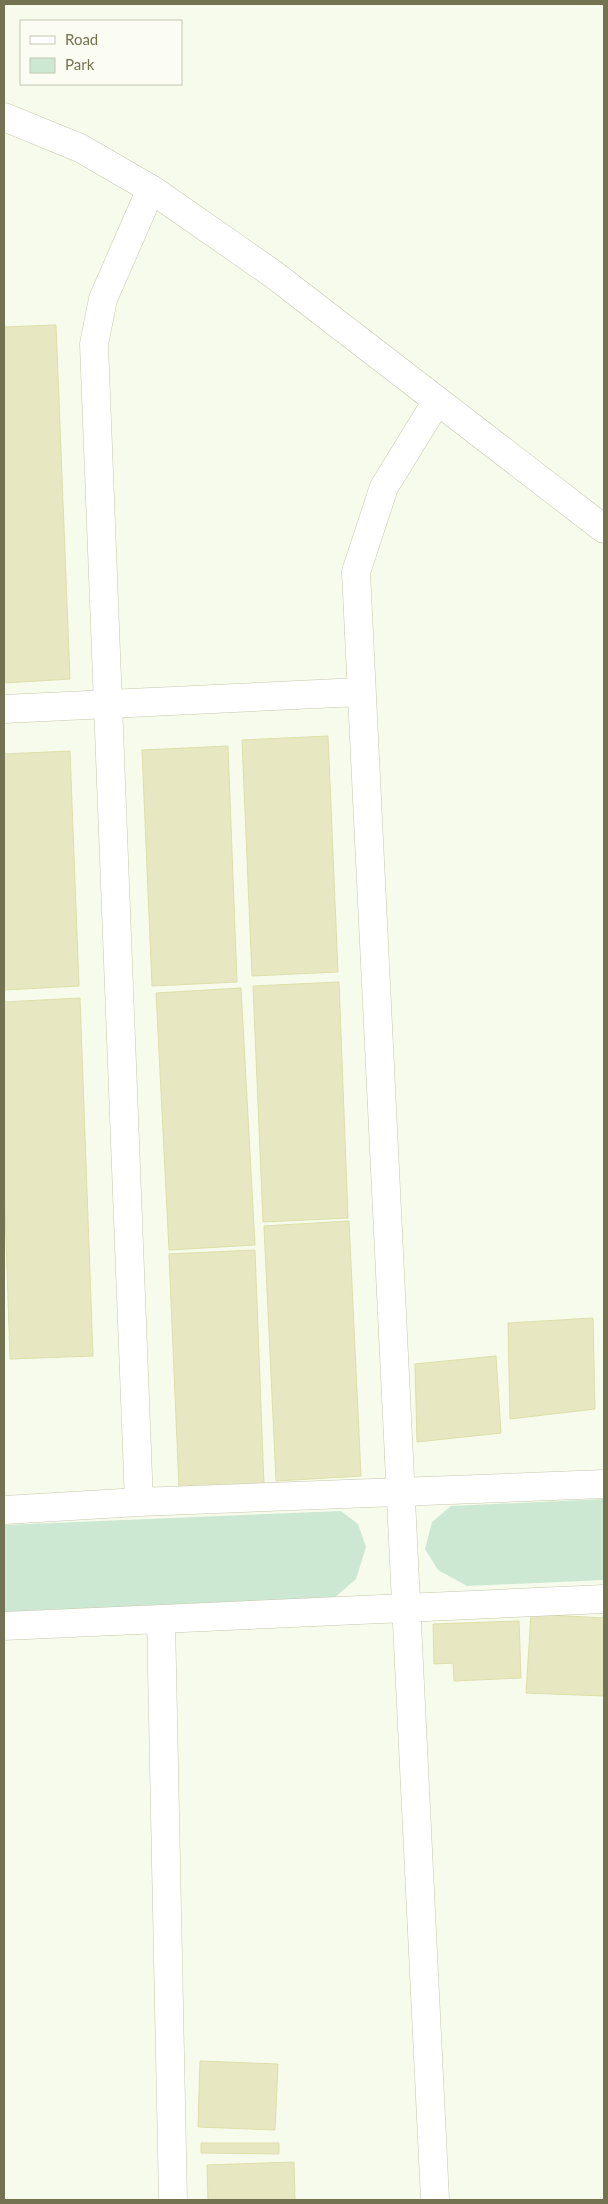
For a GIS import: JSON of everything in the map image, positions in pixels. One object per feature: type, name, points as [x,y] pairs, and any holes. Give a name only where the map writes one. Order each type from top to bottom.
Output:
[{"type":"street","points":[[4,117],[80,148],[151,189],[273,274],[604,529]]},
{"type":"street","points":[[139,1502],[94,344],[103,299],[151,189]]},
{"type":"street","points":[[435,2200],[360,692],[356,572],[384,487],[437,401]]},
{"type":"street","points":[[4,709],[360,692]]},
{"type":"street","points":[[4,1510],[139,1502],[604,1484]]},
{"type":"street","points":[[4,1626],[604,1599]]},
{"type":"street","points":[[161,1620],[173,2200]]},
{"type":"green space","points":[[604,1499],[604,1580],[467,1586],[438,1570],[425,1549],[432,1522],[451,1506]]},
{"type":"green space","points":[[341,1511],[358,1524],[366,1547],[356,1579],[334,1598],[4,1612],[4,1525]]},
{"type":"building","points":[[56,325],[70,679],[4,683],[4,327]]},
{"type":"building","points":[[328,736],[338,972],[252,976],[242,740]]},
{"type":"building","points":[[228,746],[237,982],[152,986],[142,750]]},
{"type":"building","points":[[70,751],[79,986],[4,990],[4,754]]},
{"type":"building","points":[[339,982],[348,1218],[263,1222],[253,986]]},
{"type":"building","points":[[241,988],[255,1245],[169,1250],[156,993]]},
{"type":"building","points":[[80,998],[93,1356],[10,1359],[4,1179],[4,1002]]},
{"type":"building","points":[[349,1221],[361,1476],[276,1481],[264,1226]]},
{"type":"building","points":[[255,1250],[264,1485],[179,1489],[169,1254]]},
{"type":"building","points":[[593,1318],[595,1409],[510,1419],[508,1323]]},
{"type":"building","points":[[496,1356],[501,1433],[417,1442],[415,1364]]},
{"type":"building","points":[[531,1614],[604,1618],[604,1696],[526,1693]]},
{"type":"building","points":[[519,1621],[521,1678],[454,1681],[453,1663],[434,1664],[433,1624]]},
{"type":"building","points":[[200,2061],[278,2064],[275,2130],[198,2127]]},
{"type":"building","points":[[201,2143],[279,2143],[279,2154],[201,2153]]},
{"type":"building","points":[[294,2162],[295,2200],[208,2200],[207,2165]]}]
